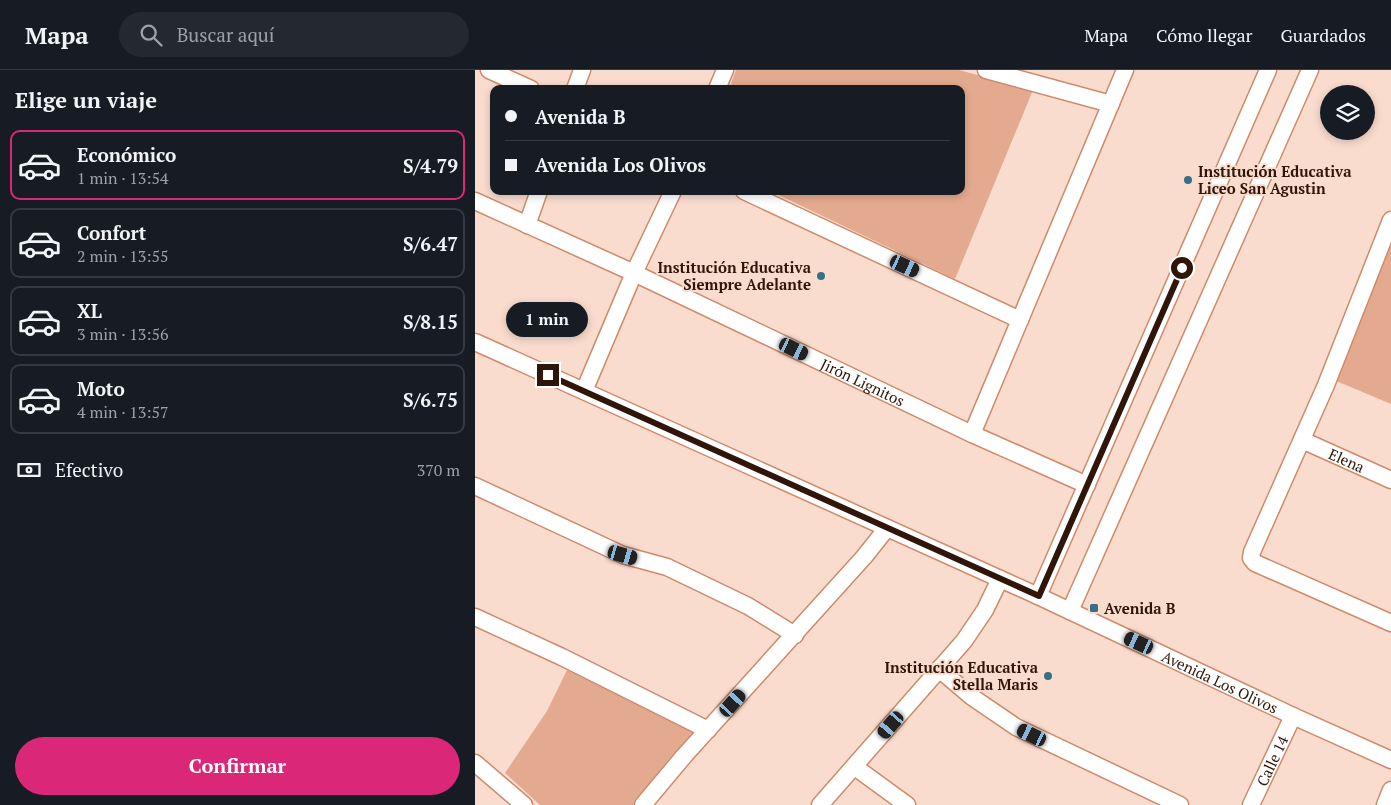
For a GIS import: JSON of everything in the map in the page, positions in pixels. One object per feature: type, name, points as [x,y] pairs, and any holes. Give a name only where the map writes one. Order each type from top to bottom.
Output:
[{"type":"street","points":[[489,70],[522,85]]},
{"type":"street","points":[[576,85],[582,70]]},
{"type":"street","points":[[719,85],[725,70]]},
{"type":"street","points":[[986,70],[1111,104]]},
{"type":"street","points":[[972,434],[1125,70]]},
{"type":"street","points":[[1039,596],[1268,70]]},
{"type":"street","points":[[1070,611],[1310,70]]},
{"type":"street","points":[[527,225],[538,195]]},
{"type":"street","points":[[584,392],[634,273],[671,195]]},
{"type":"street","points":[[753,195],[1020,320]]},
{"type":"street","name":"Jirón Lignitos","points":[[475,201],[634,273],[972,434],[1087,485]]},
{"type":"street","points":[[1391,220],[1326,385],[1251,558],[1255,563],[1391,623]]},
{"type":"street","name":"Avenida Los Olivos","points":[[475,342],[1039,596],[1293,716],[1391,760]]},
{"type":"street","name":"Elena","points":[[1302,440],[1391,480]]},
{"type":"street","points":[[475,486],[623,555],[667,567],[748,606],[795,635]]},
{"type":"street","points":[[643,805],[684,756],[864,557],[887,528]]},
{"type":"street","points":[[820,805],[964,641],[980,618],[1001,579]]},
{"type":"street","points":[[475,617],[708,730]]},
{"type":"street","points":[[939,669],[972,697],[1016,727],[1180,805]]},
{"type":"street","name":"Calle 14","points":[[1251,805],[1293,716]]},
{"type":"street","points":[[475,763],[524,805]]},
{"type":"street","points":[[855,766],[907,805]]},
{"type":"street","points":[[1385,805],[1391,790]]},
{"type":"shaded area","points":[[736,70],[959,70],[1033,90],[955,279],[778,195],[965,195],[965,85],[730,85]]},
{"type":"shaded area","points":[[1391,237],[1391,404],[1334,380]]},
{"type":"shaded area","points":[[567,670],[698,734],[637,805],[540,805],[505,773],[547,711]]},
{"type":"place","name":"Institución Educativa Liceo San Agustin","points":[[1188,180]]},
{"type":"place","name":"Institución Educativa Siempre Adelante","points":[[821,276]]},
{"type":"place","name":"Avenida B","points":[[1094,608]]},
{"type":"place","name":"Institución Educativa Stella Maris","points":[[1048,676]]},
{"type":"route","points":[[548,375],[1039,596],[1182,268]]}]
